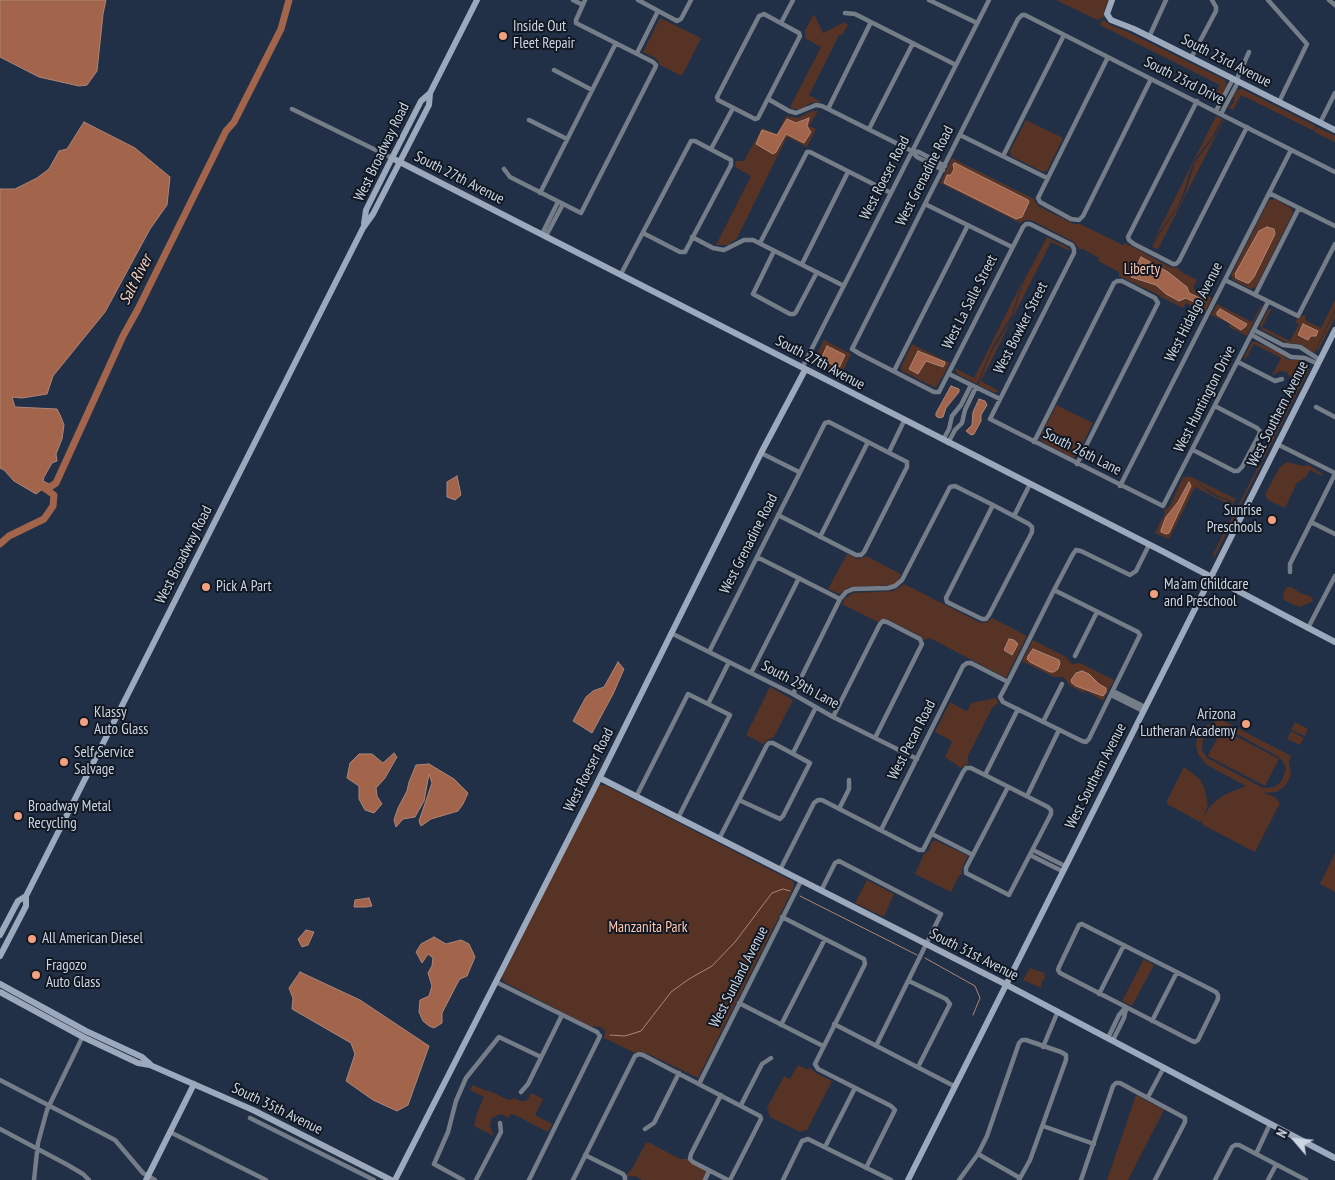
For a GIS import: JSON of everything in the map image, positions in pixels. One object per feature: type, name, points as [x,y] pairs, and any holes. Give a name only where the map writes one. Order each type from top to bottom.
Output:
[{"type":"main road","name":"West Broadway Road","points":[[0,956],[26,906],[26,896],[364,226],[373,214],[428,105],[430,93],[477,0]]},
{"type":"main road","name":"South 23rd Avenue","points":[[1112,0],[1107,14],[1111,20],[1192,58],[1335,130]]},
{"type":"main road","name":"West Broadway Road","points":[[364,226],[366,210],[421,101],[430,93]]},
{"type":"main road","name":"South 27th Avenue","points":[[392,158],[1335,642]]},
{"type":"main road","name":"West Southern Avenue","points":[[908,1180],[1335,330]]},
{"type":"main road","name":"West Roeser Road","points":[[395,1180],[600,778],[804,369]]},
{"type":"main road","name":"South 31st Avenue","points":[[600,778],[1005,984],[1335,1158]]},
{"type":"main road","name":"West Broadway Road","points":[[0,935],[18,901],[26,896]]},
{"type":"main road","name":"South 35th Avenue","points":[[0,984],[85,1034]]},
{"type":"main road","name":"South 35th Avenue","points":[[0,992],[85,1034],[142,1057],[150,1065],[254,1110],[291,1134],[350,1159],[391,1180]]},
{"type":"main road","points":[[147,1178],[194,1084]]},
{"type":"street","points":[[504,169],[510,177],[581,213],[656,65],[637,53],[576,23],[584,2],[573,0]]},
{"type":"street","points":[[638,0],[677,20],[681,19],[690,0]]},
{"type":"street","points":[[781,23],[793,0]]},
{"type":"street","points":[[930,0],[977,23]]},
{"type":"street","name":"West Roeser Road","points":[[804,369],[989,0]]},
{"type":"street","points":[[1149,37],[1166,0]]},
{"type":"street","points":[[1192,58],[1216,11],[1216,6],[1212,0]]},
{"type":"street","points":[[1268,0],[1307,44],[1280,102]]},
{"type":"street","points":[[1329,0],[1335,5]]},
{"type":"street","points":[[637,53],[658,11]]},
{"type":"street","points":[[845,13],[855,14],[956,65]]},
{"type":"street","points":[[762,14],[781,23],[800,35],[756,119],[716,98],[762,14]]},
{"type":"street","name":"South 23rd Drive","points":[[1020,16],[1025,16],[1108,57],[1335,172]]},
{"type":"street","name":"West Grenadine Road","points":[[894,371],[852,349],[1020,16]]},
{"type":"street","points":[[828,109],[871,22]]},
{"type":"street","points":[[1003,156],[1064,36]]},
{"type":"street","points":[[540,193],[616,43]]},
{"type":"street","points":[[869,129],[913,43]]},
{"type":"street","points":[[1219,113],[1249,52]]},
{"type":"street","points":[[1108,57],[1047,178],[1038,198],[1040,202],[1072,218],[1079,220],[1083,216],[1152,79]]},
{"type":"street","points":[[554,70],[592,90]]},
{"type":"street","points":[[1320,123],[1335,93]]},
{"type":"street","points":[[768,99],[796,113],[816,105],[828,109],[912,151],[919,152],[944,168]]},
{"type":"street","points":[[1197,102],[1128,239],[1134,244],[1176,264],[1184,252],[1247,127]]},
{"type":"street","points":[[711,149],[733,108]]},
{"type":"street","name":"South 27th Avenue","points":[[292,109],[392,158]]},
{"type":"street","points":[[529,120],[567,140]]},
{"type":"street","points":[[960,135],[1047,178]]},
{"type":"street","points":[[621,274],[692,140],[732,161],[683,253],[643,233]]},
{"type":"street","name":"West Hidalgo Avenue","points":[[1120,486],[1291,150]]},
{"type":"street","points":[[760,243],[807,152],[891,193]]},
{"type":"street","points":[[802,264],[848,172]]},
{"type":"street","points":[[1269,193],[1335,226]]},
{"type":"street","points":[[544,235],[561,203]]},
{"type":"street","points":[[925,204],[1012,247]]},
{"type":"street","points":[[1255,295],[1299,208]]},
{"type":"street","name":"West La Salle Street","points":[[894,371],[934,392],[939,392],[1012,247],[1026,224],[1072,245],[1074,249]]},
{"type":"street","points":[[894,371],[968,225]]},
{"type":"street","points":[[692,237],[713,248],[724,250],[749,239],[844,286]]},
{"type":"street","points":[[1224,280],[1298,316],[1335,244]]},
{"type":"street","name":"West Bowker Street","points":[[990,419],[1074,249]]},
{"type":"street","points":[[774,251],[754,294],[790,314],[794,314],[817,272]]},
{"type":"street","points":[[1034,442],[1113,285],[1117,281],[1122,281],[1157,300],[1158,303],[1076,464]]},
{"type":"street","name":"West Huntington Drive","points":[[1163,506],[1268,302]]},
{"type":"street","points":[[1253,333],[1283,345],[1298,347],[1319,362]]},
{"type":"street","points":[[1253,333],[1291,357],[1319,362]]},
{"type":"street","points":[[1238,362],[1275,381],[1282,379]]},
{"type":"street","points":[[949,374],[1000,399]]},
{"type":"street","points":[[945,442],[952,416],[974,386]]},
{"type":"street","points":[[945,442],[962,423],[974,386]]},
{"type":"street","points":[[1193,450],[1234,471],[1240,470],[1260,431],[1215,406]]},
{"type":"street","points":[[1316,407],[1335,416]]},
{"type":"street","name":"South 26th Lane","points":[[990,419],[1076,464],[1163,506]]},
{"type":"street","points":[[889,452],[904,421]]},
{"type":"street","name":"West Grenadine Road","points":[[709,652],[826,422],[868,442]]},
{"type":"street","points":[[778,515],[820,537],[856,555],[861,555],[907,467],[907,462],[868,442],[820,537]]},
{"type":"street","points":[[1277,444],[1335,474],[1290,564],[1290,572]]},
{"type":"street","points":[[761,453],[799,472]]},
{"type":"street","points":[[1014,516],[1030,484]]},
{"type":"street","points":[[793,694],[840,599],[846,592],[853,589],[888,588],[895,586],[902,580],[950,487],[955,486],[993,505],[1014,516],[1032,527],[1032,532],[986,618],[982,619],[947,602],[946,598],[993,505]]},
{"type":"street","points":[[1311,522],[1335,534]]},
{"type":"street","points":[[1054,590],[1138,632],[1140,635],[1086,742],[1000,699],[1054,590],[1076,550],[1081,550],[1128,574],[1132,574],[1136,571],[1149,545]]},
{"type":"street","points":[[757,557],[840,599]]},
{"type":"street","points":[[1308,628],[1335,576]]},
{"type":"street","points":[[751,673],[798,578]]},
{"type":"street","points":[[1075,656],[1097,612]]},
{"type":"street","points":[[833,716],[883,621],[920,639],[922,644],[875,738]]},
{"type":"street","name":"South 29th Lane","points":[[672,633],[917,759]]},
{"type":"street","points":[[708,704],[729,662]]},
{"type":"street","name":"West Pecan Road","points":[[881,830],[964,666],[967,663],[972,663],[1008,682]]},
{"type":"street","points":[[1043,722],[1062,684]]},
{"type":"street","points":[[1112,693],[1144,709]]},
{"type":"street","points":[[636,796],[688,694],[730,715],[678,818]]},
{"type":"street","points":[[793,753],[816,706]]},
{"type":"street","points":[[985,775],[1018,709]]},
{"type":"street","points":[[1027,796],[1060,730]]},
{"type":"street","points":[[719,839],[739,800],[769,743],[772,742],[810,762],[780,819],[739,800]]},
{"type":"street","points":[[780,870],[814,803],[818,800],[919,850],[923,850],[966,768],[970,768],[1008,786],[1048,806],[1051,810],[1010,895],[966,873],[966,868],[1008,786]]},
{"type":"street","points":[[839,809],[849,789],[849,780]]},
{"type":"street","points":[[932,834],[973,855]]},
{"type":"street","points":[[1031,852],[1064,868]]},
{"type":"street","points":[[822,891],[837,861],[941,914],[876,1046]]},
{"type":"street","name":"West Sunland Avenue","points":[[699,1084],[801,880]]},
{"type":"street","points":[[782,917],[864,960],[865,964],[815,1061],[815,1066],[891,1106],[895,1110],[866,1168]]},
{"type":"street","points":[[1082,924],[1124,945],[1216,992],[1218,995],[1198,1040],[1195,1042],[1152,1021],[1060,973],[1058,970],[1079,925],[1082,924]]},
{"type":"street","points":[[781,1025],[825,939]]},
{"type":"street","points":[[1100,994],[1124,945]]},
{"type":"street","points":[[1152,1021],[1177,972]]},
{"type":"street","points":[[909,981],[949,1002],[949,1006],[918,1068]]},
{"type":"street","points":[[496,982],[600,1034],[600,1038],[530,1180]]},
{"type":"street","points":[[739,1003],[823,1046]]},
{"type":"street","points":[[1110,1039],[1126,1007]]},
{"type":"street","points":[[1043,1047],[1058,1012]]},
{"type":"street","points":[[521,1092],[528,1084],[562,1015]]},
{"type":"street","points":[[834,1024],[954,1086]]},
{"type":"street","points":[[34,1180],[37,1148],[49,1105],[85,1034]]},
{"type":"street","points":[[463,1180],[434,1164],[448,1132],[456,1101],[471,1072],[499,1037],[541,1057]]},
{"type":"street","points":[[959,1180],[978,1154],[986,1136],[1019,1043],[1022,1040],[1026,1040],[1066,1055],[1066,1060],[1043,1126],[1030,1160],[1020,1179],[978,1154]]},
{"type":"street","points":[[573,1180],[635,1056],[643,1054],[741,1105],[760,1116],[761,1119],[729,1180],[690,1159],[721,1095]]},
{"type":"street","points":[[741,1105],[762,1064],[771,1058]]},
{"type":"street","points":[[1148,1097],[1164,1067]]},
{"type":"street","points":[[645,1129],[654,1123],[679,1073]]},
{"type":"street","points":[[0,1080],[115,1140],[147,1178],[155,1180]]},
{"type":"street","points":[[1081,1180],[1113,1086],[1116,1083],[1120,1083],[1185,1118],[1156,1180]]},
{"type":"street","points":[[825,1147],[855,1088]]},
{"type":"street","points":[[250,1118],[291,1134],[374,1180]]},
{"type":"street","points":[[476,1180],[500,1132],[500,1123]]},
{"type":"street","points":[[1256,1154],[1270,1124]]},
{"type":"street","points":[[1043,1126],[1094,1144]]},
{"type":"street","points":[[0,1129],[83,1174],[89,1180]]},
{"type":"street","points":[[170,1132],[266,1180]]},
{"type":"street","points":[[783,1180],[802,1141],[806,1139],[891,1180]]},
{"type":"street","points":[[1216,1180],[1232,1147],[1235,1145],[1306,1180]]},
{"type":"street","points":[[585,1155],[623,1174],[625,1178]]},
{"type":"street","points":[[346,1166],[350,1159]]},
{"type":"street","points":[[1268,1180],[1276,1164]]},
{"type":"street","points":[[705,1180],[710,1170]]},
{"type":"green space","points":[[1056,0],[1109,0],[1104,11],[1104,17],[1097,20]]},
{"type":"green space","points":[[814,14],[823,33],[843,23],[848,24],[843,34],[839,35],[809,95],[821,102],[810,103],[801,109],[793,109],[790,107],[821,47],[805,38],[805,30]]},
{"type":"green space","points":[[660,18],[701,38],[682,76],[660,65],[657,59],[643,52]]},
{"type":"green space","points":[[1104,20],[1110,25],[1225,80],[1227,85],[1218,102],[1213,100],[1220,85],[1100,25],[1101,21]]},
{"type":"green space","points":[[1242,89],[1316,126],[1314,131],[1241,95],[1233,110],[1228,108],[1234,102],[1234,95],[1237,90]]},
{"type":"green space","points":[[812,111],[818,111],[809,126],[816,129],[807,147],[787,137],[737,238],[728,245],[716,245],[751,176],[735,167],[736,161],[744,161],[762,128],[777,134],[786,116],[797,118]]},
{"type":"green space","points":[[1216,116],[1222,119],[1213,136],[1196,158],[1178,206],[1151,246]]},
{"type":"green space","points":[[1026,120],[1063,138],[1047,171],[1043,172],[1011,156],[1010,151]]},
{"type":"green space","points":[[1224,120],[1158,249],[1152,247],[1179,206],[1185,194],[1195,162],[1216,134]]},
{"type":"green space","points":[[1317,127],[1335,136],[1335,142],[1314,132]]},
{"type":"green space","name":"Liberty","points":[[952,158],[1034,199],[1038,206],[1074,224],[1080,224],[1123,245],[1125,243],[1170,267],[1178,268],[1181,272],[1197,280],[1193,289],[1212,298],[1205,312],[1186,303],[1183,308],[1119,276],[1119,272],[1098,261],[1099,258],[1083,249],[1079,249],[1074,242],[1031,220],[1025,220],[1020,223],[940,183]]},
{"type":"green space","points":[[1275,199],[1291,208],[1293,213],[1256,287],[1251,289],[1233,280],[1231,275],[1269,200]]},
{"type":"green space","points":[[1045,236],[1021,285],[1012,315],[992,348],[977,384],[957,374],[955,368],[974,378]]},
{"type":"green space","points":[[1047,237],[1069,248],[1070,251],[1051,242],[981,381],[999,391],[995,393],[978,385],[991,352],[1012,319],[1022,285]]},
{"type":"green space","points":[[1335,300],[1335,310],[1314,353],[1300,344],[1287,343],[1262,330],[1260,325],[1268,309],[1272,309],[1262,327],[1290,341],[1299,324],[1295,322],[1297,319],[1304,315],[1306,316],[1305,320],[1321,328]]},
{"type":"green space","points":[[1217,304],[1252,322],[1262,306],[1247,336],[1229,327],[1230,324],[1211,315]]},
{"type":"green space","points":[[1335,312],[1335,318],[1318,351],[1316,350]]},
{"type":"green space","points":[[824,340],[851,354],[841,375],[816,363],[839,378],[816,366],[814,360]]},
{"type":"green space","points":[[1252,342],[1280,353],[1289,360],[1301,360],[1308,364],[1299,383],[1296,381],[1292,389],[1288,386],[1291,379],[1287,372],[1280,371],[1272,376],[1281,358],[1254,344],[1245,360],[1244,357]]},
{"type":"green space","points":[[912,344],[950,363],[936,388],[902,371],[901,367]]},
{"type":"green space","points":[[1308,367],[1310,368],[1263,460],[1262,458]]},
{"type":"green space","points":[[1056,405],[1093,423],[1077,455],[1073,458],[1041,441],[1040,437]]},
{"type":"green space","points":[[1287,462],[1303,466],[1308,465],[1323,474],[1322,476],[1310,470],[1306,477],[1297,483],[1285,508],[1268,500],[1265,494],[1280,467]]},
{"type":"green space","points":[[1259,465],[1261,465],[1213,560],[1214,552]]},
{"type":"green space","points":[[1185,474],[1236,499],[1234,502],[1216,495],[1194,480],[1213,495],[1234,503],[1232,506],[1195,487],[1169,539],[1155,533],[1165,513],[1164,510],[1170,506],[1183,477],[1192,478]]},
{"type":"green space","points":[[847,554],[858,559],[866,556],[901,574],[898,581],[893,585],[849,587],[839,594],[828,589]]},
{"type":"green space","points":[[904,584],[981,623],[987,622],[992,618],[1027,636],[1006,678],[930,638],[924,640],[920,636],[887,619],[878,622],[842,604],[845,598],[853,593],[894,591]]},
{"type":"green space","points":[[1287,587],[1310,596],[1313,599],[1312,602],[1299,607],[1284,600],[1283,593]]},
{"type":"green space","points":[[1033,640],[1066,657],[1072,664],[1080,663],[1114,680],[1103,701],[1086,691],[1084,693],[1069,685],[1063,677],[1054,677],[1022,661]]},
{"type":"green space","points":[[770,687],[793,700],[774,737],[763,744],[746,735]]},
{"type":"green space","points":[[996,698],[998,703],[992,708],[968,756],[968,764],[961,768],[945,757],[952,742],[935,732],[950,702],[966,711],[971,703]]},
{"type":"green space","points":[[1218,718],[1291,756],[1289,761],[1291,775],[1285,786],[1276,792],[1263,793],[1275,797],[1280,803],[1255,852],[1203,825],[1201,820],[1200,822],[1167,804],[1184,767],[1200,779],[1205,790],[1208,806],[1203,817],[1211,805],[1224,795],[1246,786],[1207,765],[1198,754],[1196,744],[1198,736],[1202,729],[1215,722]],"holes":[[[1219,727],[1228,729],[1279,757],[1284,763],[1286,770],[1281,782],[1274,787],[1263,788],[1207,758],[1202,750],[1203,738],[1210,729]]]},
{"type":"green space","points":[[1295,722],[1308,729],[1305,736],[1291,730]]},
{"type":"green space","points":[[1222,729],[1279,759],[1265,786],[1208,756]]},
{"type":"green space","points":[[1291,731],[1304,738],[1300,745],[1287,739]]},
{"type":"green space","name":"Manzanita Park","points":[[605,785],[794,882],[794,887],[698,1078],[646,1053],[640,1051],[635,1053],[604,1038],[605,1031],[601,1027],[590,1026],[504,982],[502,977],[597,787]]},
{"type":"green space","points":[[934,841],[968,856],[962,868],[962,874],[959,876],[951,892],[915,874],[924,854],[929,850],[931,843]]},
{"type":"green space","points":[[1335,853],[1335,892],[1320,884]]},
{"type":"green space","points":[[867,880],[894,894],[884,917],[855,903]]},
{"type":"green space","points":[[1144,959],[1154,965],[1132,1006],[1122,1001]]},
{"type":"green space","points":[[1030,968],[1044,973],[1045,978],[1042,981],[1041,988],[1023,980]]},
{"type":"green space","points":[[798,1065],[806,1069],[811,1068],[814,1072],[832,1081],[807,1130],[800,1132],[770,1117],[767,1108],[784,1076],[790,1079]]},
{"type":"green space","points":[[473,1085],[509,1100],[514,1098],[525,1101],[531,1093],[543,1099],[535,1115],[552,1124],[548,1132],[511,1114],[508,1118],[501,1114],[492,1118],[490,1126],[494,1136],[474,1126],[484,1097],[470,1090]]},
{"type":"green space","points":[[1136,1095],[1164,1110],[1128,1180],[1107,1180]]},
{"type":"green space","points":[[646,1143],[650,1143],[680,1159],[690,1159],[709,1171],[705,1180],[642,1180],[635,1176],[625,1177],[633,1167]]},
{"type":"shaded area","points":[[0,0],[106,0],[97,71],[87,85],[79,86],[39,77],[0,57]]},
{"type":"shaded area","points":[[809,118],[807,126],[811,132],[804,143],[786,134],[773,154],[756,144],[762,130],[777,135],[787,119],[796,123]]},
{"type":"shaded area","points":[[84,122],[135,148],[170,177],[167,205],[150,229],[105,312],[53,376],[47,394],[22,398],[12,397],[15,407],[57,409],[64,425],[62,439],[56,454],[57,461],[52,463],[44,477],[43,481],[49,484],[36,494],[14,481],[0,468],[0,189],[15,189],[37,178],[49,169],[59,151],[67,149]]},
{"type":"shaded area","points":[[955,163],[1028,200],[1029,202],[1022,217],[1016,219],[944,183],[947,175],[951,175],[954,169],[953,164]]},
{"type":"shaded area","points":[[1267,227],[1274,229],[1275,234],[1254,277],[1249,283],[1236,278],[1235,274],[1259,231]]},
{"type":"shaded area","points":[[1141,257],[1168,272],[1187,287],[1189,293],[1204,300],[1204,304],[1200,305],[1186,298],[1179,301],[1166,294],[1156,285],[1131,277]]},
{"type":"shaded area","points":[[1220,309],[1247,324],[1241,330],[1217,315]]},
{"type":"shaded area","points":[[1303,324],[1318,331],[1316,336],[1311,336],[1308,340],[1298,335]]},
{"type":"shaded area","points":[[827,346],[845,355],[839,368],[821,359]]},
{"type":"shaded area","points":[[918,351],[945,362],[945,364],[943,367],[926,361],[918,374],[909,369]]},
{"type":"shaded area","points":[[951,386],[959,389],[959,392],[946,408],[943,417],[939,418],[936,416],[936,413]]},
{"type":"shaded area","points":[[979,399],[985,401],[987,405],[981,415],[981,421],[974,434],[971,435],[966,431],[972,425],[973,412]]},
{"type":"shaded area","points":[[457,476],[461,495],[455,500],[447,497],[447,482]]},
{"type":"shaded area","points":[[1189,482],[1191,486],[1169,533],[1161,532],[1166,517],[1178,502]]},
{"type":"shaded area","points":[[1009,639],[1014,640],[1018,644],[1012,655],[1004,650]]},
{"type":"shaded area","points":[[1033,649],[1059,660],[1058,669],[1050,672],[1030,662],[1027,659]]},
{"type":"shaded area","points":[[618,662],[624,669],[592,733],[573,721],[586,697],[593,691],[604,687]]},
{"type":"shaded area","points":[[1082,671],[1089,674],[1106,688],[1103,696],[1072,683],[1071,680],[1076,673]]},
{"type":"shaded area","points":[[394,753],[397,757],[385,778],[376,788],[377,796],[382,804],[374,813],[365,810],[359,799],[359,786],[347,778],[350,763],[359,754],[372,754],[383,763]]},
{"type":"shaded area","points":[[429,764],[454,779],[468,793],[463,804],[458,811],[431,819],[421,826],[419,821],[432,783],[429,774],[424,801],[415,817],[403,819],[396,827],[394,820],[416,765]]},
{"type":"shaded area","points":[[369,898],[372,906],[354,907],[355,900]]},
{"type":"shaded area","points":[[306,930],[314,932],[308,945],[302,947],[298,939]]},
{"type":"shaded area","points":[[434,937],[446,944],[461,940],[469,944],[475,957],[467,976],[460,979],[442,1013],[442,1023],[434,1028],[423,1021],[419,1012],[420,1000],[429,996],[432,986],[428,973],[432,966],[433,958],[428,954],[422,963],[416,952],[421,944]]},
{"type":"shaded area","points":[[300,972],[360,1000],[429,1046],[408,1105],[397,1111],[373,1100],[346,1081],[355,1054],[351,1043],[292,1009],[293,998],[289,988]]},
{"type":"waterway","name":"Salt River","points":[[0,544],[9,536],[44,519],[53,506],[54,495],[44,488],[56,483],[123,336],[226,131],[234,122],[281,29],[289,0]]},
{"type":"waterway","points":[[610,1035],[625,1036],[641,1031],[671,992],[712,966],[735,942],[772,893],[783,889],[790,891]]},
{"type":"waterway","points":[[800,896],[917,955]]},
{"type":"waterway","points":[[925,958],[975,986],[980,998],[973,1015]]},
{"type":"place","name":"Inside Out Fleet Repair","points":[[503,36]]},
{"type":"place","name":"Sunrise Preschools","points":[[1272,520]]},
{"type":"place","name":"Pick A Part","points":[[206,587]]},
{"type":"place","name":"Ma'am Childcare and Preschool","points":[[1154,594]]},
{"type":"place","name":"Klassy Auto Glass","points":[[84,722]]},
{"type":"place","name":"Arizona Lutheran Academy","points":[[1246,724]]},
{"type":"place","name":"Self Service Salvage","points":[[64,762]]},
{"type":"place","name":"Broadway Metal Recycling","points":[[18,816]]},
{"type":"place","name":"All American Diesel","points":[[32,939]]},
{"type":"place","name":"Fragozo Auto Glass","points":[[36,975]]}]
